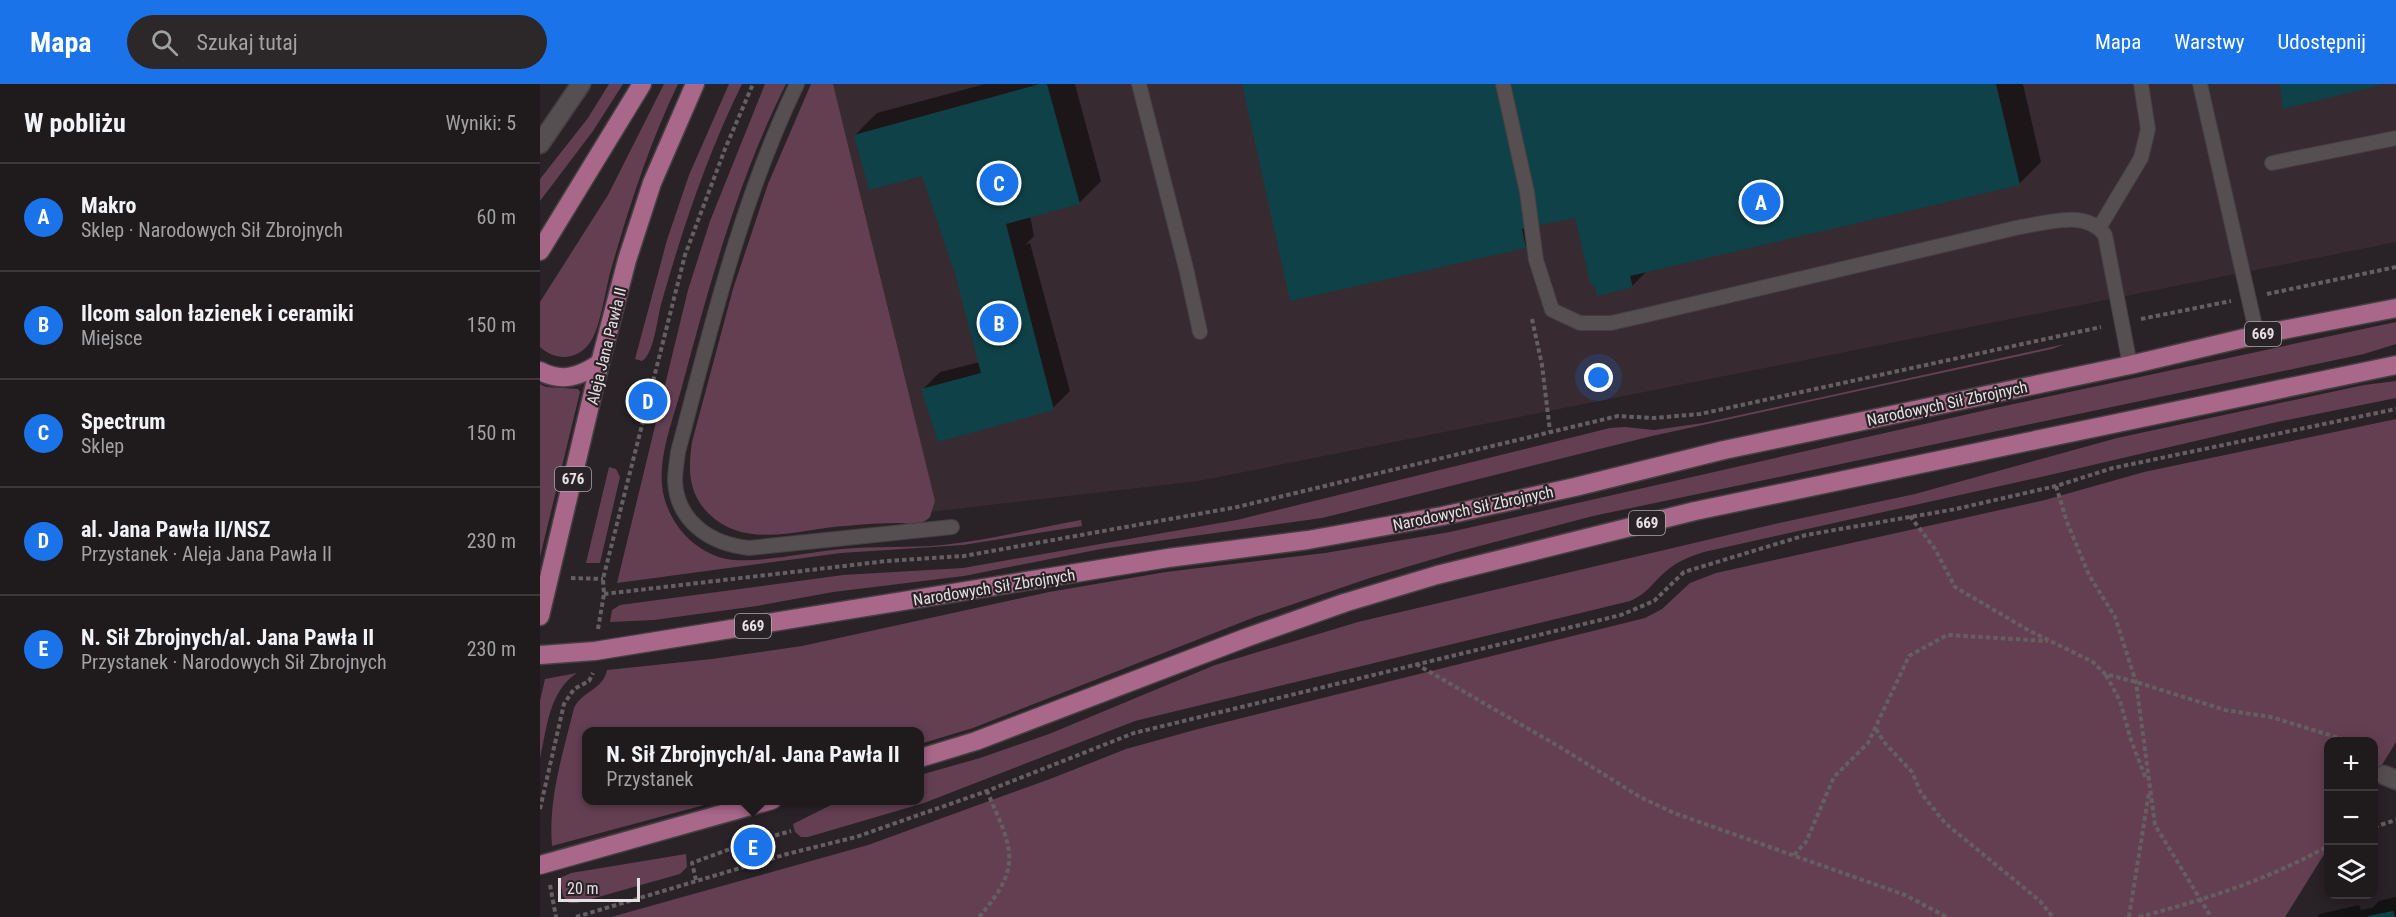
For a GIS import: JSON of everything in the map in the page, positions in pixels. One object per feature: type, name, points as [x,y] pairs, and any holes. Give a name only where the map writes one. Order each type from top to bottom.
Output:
[{"type":"main road","points":[[540,251],[642,84]]},
{"type":"main road","name":"Aleja Jana Pawła II","points":[[540,616],[627,260],[652,183],[695,84]]},
{"type":"main road","name":"Narodowych Sił Zbrojnych","points":[[540,655],[596,651],[1168,558],[1308,540],[1431,518],[1575,487],[1725,450],[2130,365],[2257,335],[2396,308]]},
{"type":"main road","points":[[540,371],[563,378],[582,374],[600,363]]},
{"type":"main road","name":"669","points":[[924,757],[976,741],[1248,637],[1344,603],[1437,575],[1695,511],[2396,365]]},
{"type":"main road","points":[[540,865],[758,805]]},
{"type":"street","points":[[540,144],[582,84]]},
{"type":"lane","points":[[797,84],[757,180],[723,287],[678,452],[675,480],[679,502],[691,522],[713,539],[728,545],[749,548],[952,526]]},
{"type":"lane","points":[[1139,84],[1200,332]]},
{"type":"lane","points":[[1503,84],[1527,192],[1536,261],[1552,310],[1580,323],[1611,323],[2020,227],[2068,220],[2086,221],[2099,228],[2104,235],[2130,365]]},
{"type":"lane","points":[[2099,228],[2141,158],[2148,129],[2141,84]]},
{"type":"lane","points":[[2200,84],[2257,335]]},
{"type":"lane","points":[[2272,164],[2396,138]]},
{"type":"path","points":[[540,809],[564,705],[574,689],[590,681],[592,677],[604,594],[603,579],[685,255],[725,149],[753,84]]},
{"type":"path","points":[[1530,310],[1542,365],[1550,431]]},
{"type":"path","points":[[604,594],[887,561],[975,554],[1237,507],[1618,416],[1654,418],[1700,414],[2121,323]]},
{"type":"path","points":[[576,917],[787,854],[856,837],[987,791],[1134,733],[1621,615],[1654,601],[1683,572],[1806,535],[1956,509],[2056,486],[2113,468],[2396,409]]},
{"type":"path","points":[[2056,486],[2067,522],[2089,575],[2115,617],[2136,681],[2155,825],[2199,901],[2211,917]]},
{"type":"path","points":[[1910,516],[1935,549],[1955,588],[2028,630],[2093,662],[2105,674],[2120,701],[2131,740],[2150,788],[2129,917]]},
{"type":"path","points":[[1794,855],[1806,842],[1834,777],[1868,743],[1909,656],[1947,635],[2052,641]]},
{"type":"path","points":[[1416,664],[1560,747],[1640,797],[1674,813],[1905,895],[1947,917]]},
{"type":"path","points":[[2105,674],[2136,681],[2225,710],[2271,717],[2338,737]]},
{"type":"path","points":[[1876,729],[1884,742],[1912,772],[1921,793],[1945,823],[2040,902],[2053,917]]},
{"type":"path","points":[[979,917],[1005,882],[1009,857],[1008,840],[987,791]]},
{"type":"path","points":[[2378,825],[2396,820]]},
{"type":"path","points":[[696,880],[692,863],[741,845],[791,831]]},
{"type":"path","points":[[2139,917],[2199,901],[2304,860],[2324,848]]},
{"type":"shaded area","points":[[609,84],[623,84],[593,131],[540,201],[540,179],[588,118]]},
{"type":"shaded area","points":[[664,84],[678,84],[658,128],[633,196],[595,334],[586,347],[574,355],[560,357],[553,355],[540,347],[540,302],[608,195]]},
{"type":"shaded area","points":[[729,84],[742,84],[707,163],[662,301],[650,350],[642,361],[635,359],[667,240],[689,175]]},
{"type":"shaded area","points":[[765,84],[786,84],[769,119],[740,192],[705,304],[663,459],[664,497],[668,509],[681,530],[690,540],[710,554],[734,560],[748,560],[843,549],[960,543],[1081,520],[1082,526],[963,545],[841,553],[617,583],[688,290],[710,221]]},
{"type":"shaded area","points":[[811,84],[833,84],[935,501],[930,517],[918,524],[865,524],[774,535],[756,534],[724,525],[702,506],[691,481],[692,442],[733,289],[768,184]]},
{"type":"shaded area","points":[[824,84],[2396,84],[2396,242],[1199,481],[851,521]]},
{"type":"shaded area","points":[[2396,322],[2396,344],[2364,354],[1593,516],[1457,552],[1373,577],[1255,617],[973,728],[924,743],[924,727],[582,727],[582,805],[704,805],[552,846],[554,794],[574,708],[601,682],[607,670],[712,659],[802,646],[1049,592],[1166,572],[1325,553],[1450,532],[1995,408]]},
{"type":"shaded area","points":[[2065,344],[2052,349],[1652,436],[1322,518],[1101,549],[964,576],[833,592],[757,606],[654,620],[610,622],[612,610],[620,605],[843,575],[963,568],[1237,520],[1610,428],[1654,430],[1703,423]]},
{"type":"shaded area","points":[[2396,381],[2396,398],[2277,422],[1704,552],[1674,565],[1647,590],[1630,601],[1135,721],[924,803],[924,774],[980,758],[1049,734],[1215,665],[1358,622],[1779,523],[1915,494],[2117,438],[2364,385]]},
{"type":"shaded area","points":[[540,384],[546,387],[578,389],[580,392],[540,557]]},
{"type":"shaded area","points":[[2396,419],[2396,742],[2378,771],[2378,737],[2324,737],[2324,854],[2285,917],[611,917],[868,845],[1126,749],[1645,618],[1662,609],[1690,583],[1716,573],[2045,500],[2144,472]]},
{"type":"shaded area","points":[[609,467],[616,469],[620,477],[600,563],[586,563]]},
{"type":"shaded area","points":[[577,673],[560,690],[555,700],[547,723],[540,758],[540,701],[545,679]]},
{"type":"shaded area","points":[[831,805],[917,805],[808,837],[801,837],[795,832],[793,824]]},
{"type":"shaded area","points":[[686,854],[687,867],[680,874],[577,903],[569,903],[563,896],[560,878],[571,873]]},
{"type":"building","points":[[1047,84],[1080,204],[1006,224],[1054,410],[938,442],[921,389],[981,373],[955,274],[922,176],[869,190],[854,135]]},
{"type":"building","points":[[1242,84],[1996,84],[2020,185],[1630,276],[1633,287],[1597,296],[1595,285],[1591,286],[1575,218],[1522,229],[1526,248],[1290,301]]},
{"type":"building","points":[[2280,84],[2381,84],[2381,85],[2283,109]]},
{"type":"building","points":[[2393,911],[2395,917],[2368,917],[2368,916]]},
{"type":"place","name":"Spectrum","points":[[999,183]]},
{"type":"place","name":"Makro","points":[[1761,202]]},
{"type":"place","name":"Ilcom salon łazienek i ceramiki","points":[[999,323]]},
{"type":"place","name":"al. Jana Pawła II/NSZ","points":[[648,401]]},
{"type":"place","name":"N. Sił Zbrojnych/al. Jana Pawła II","points":[[753,847]]}]
